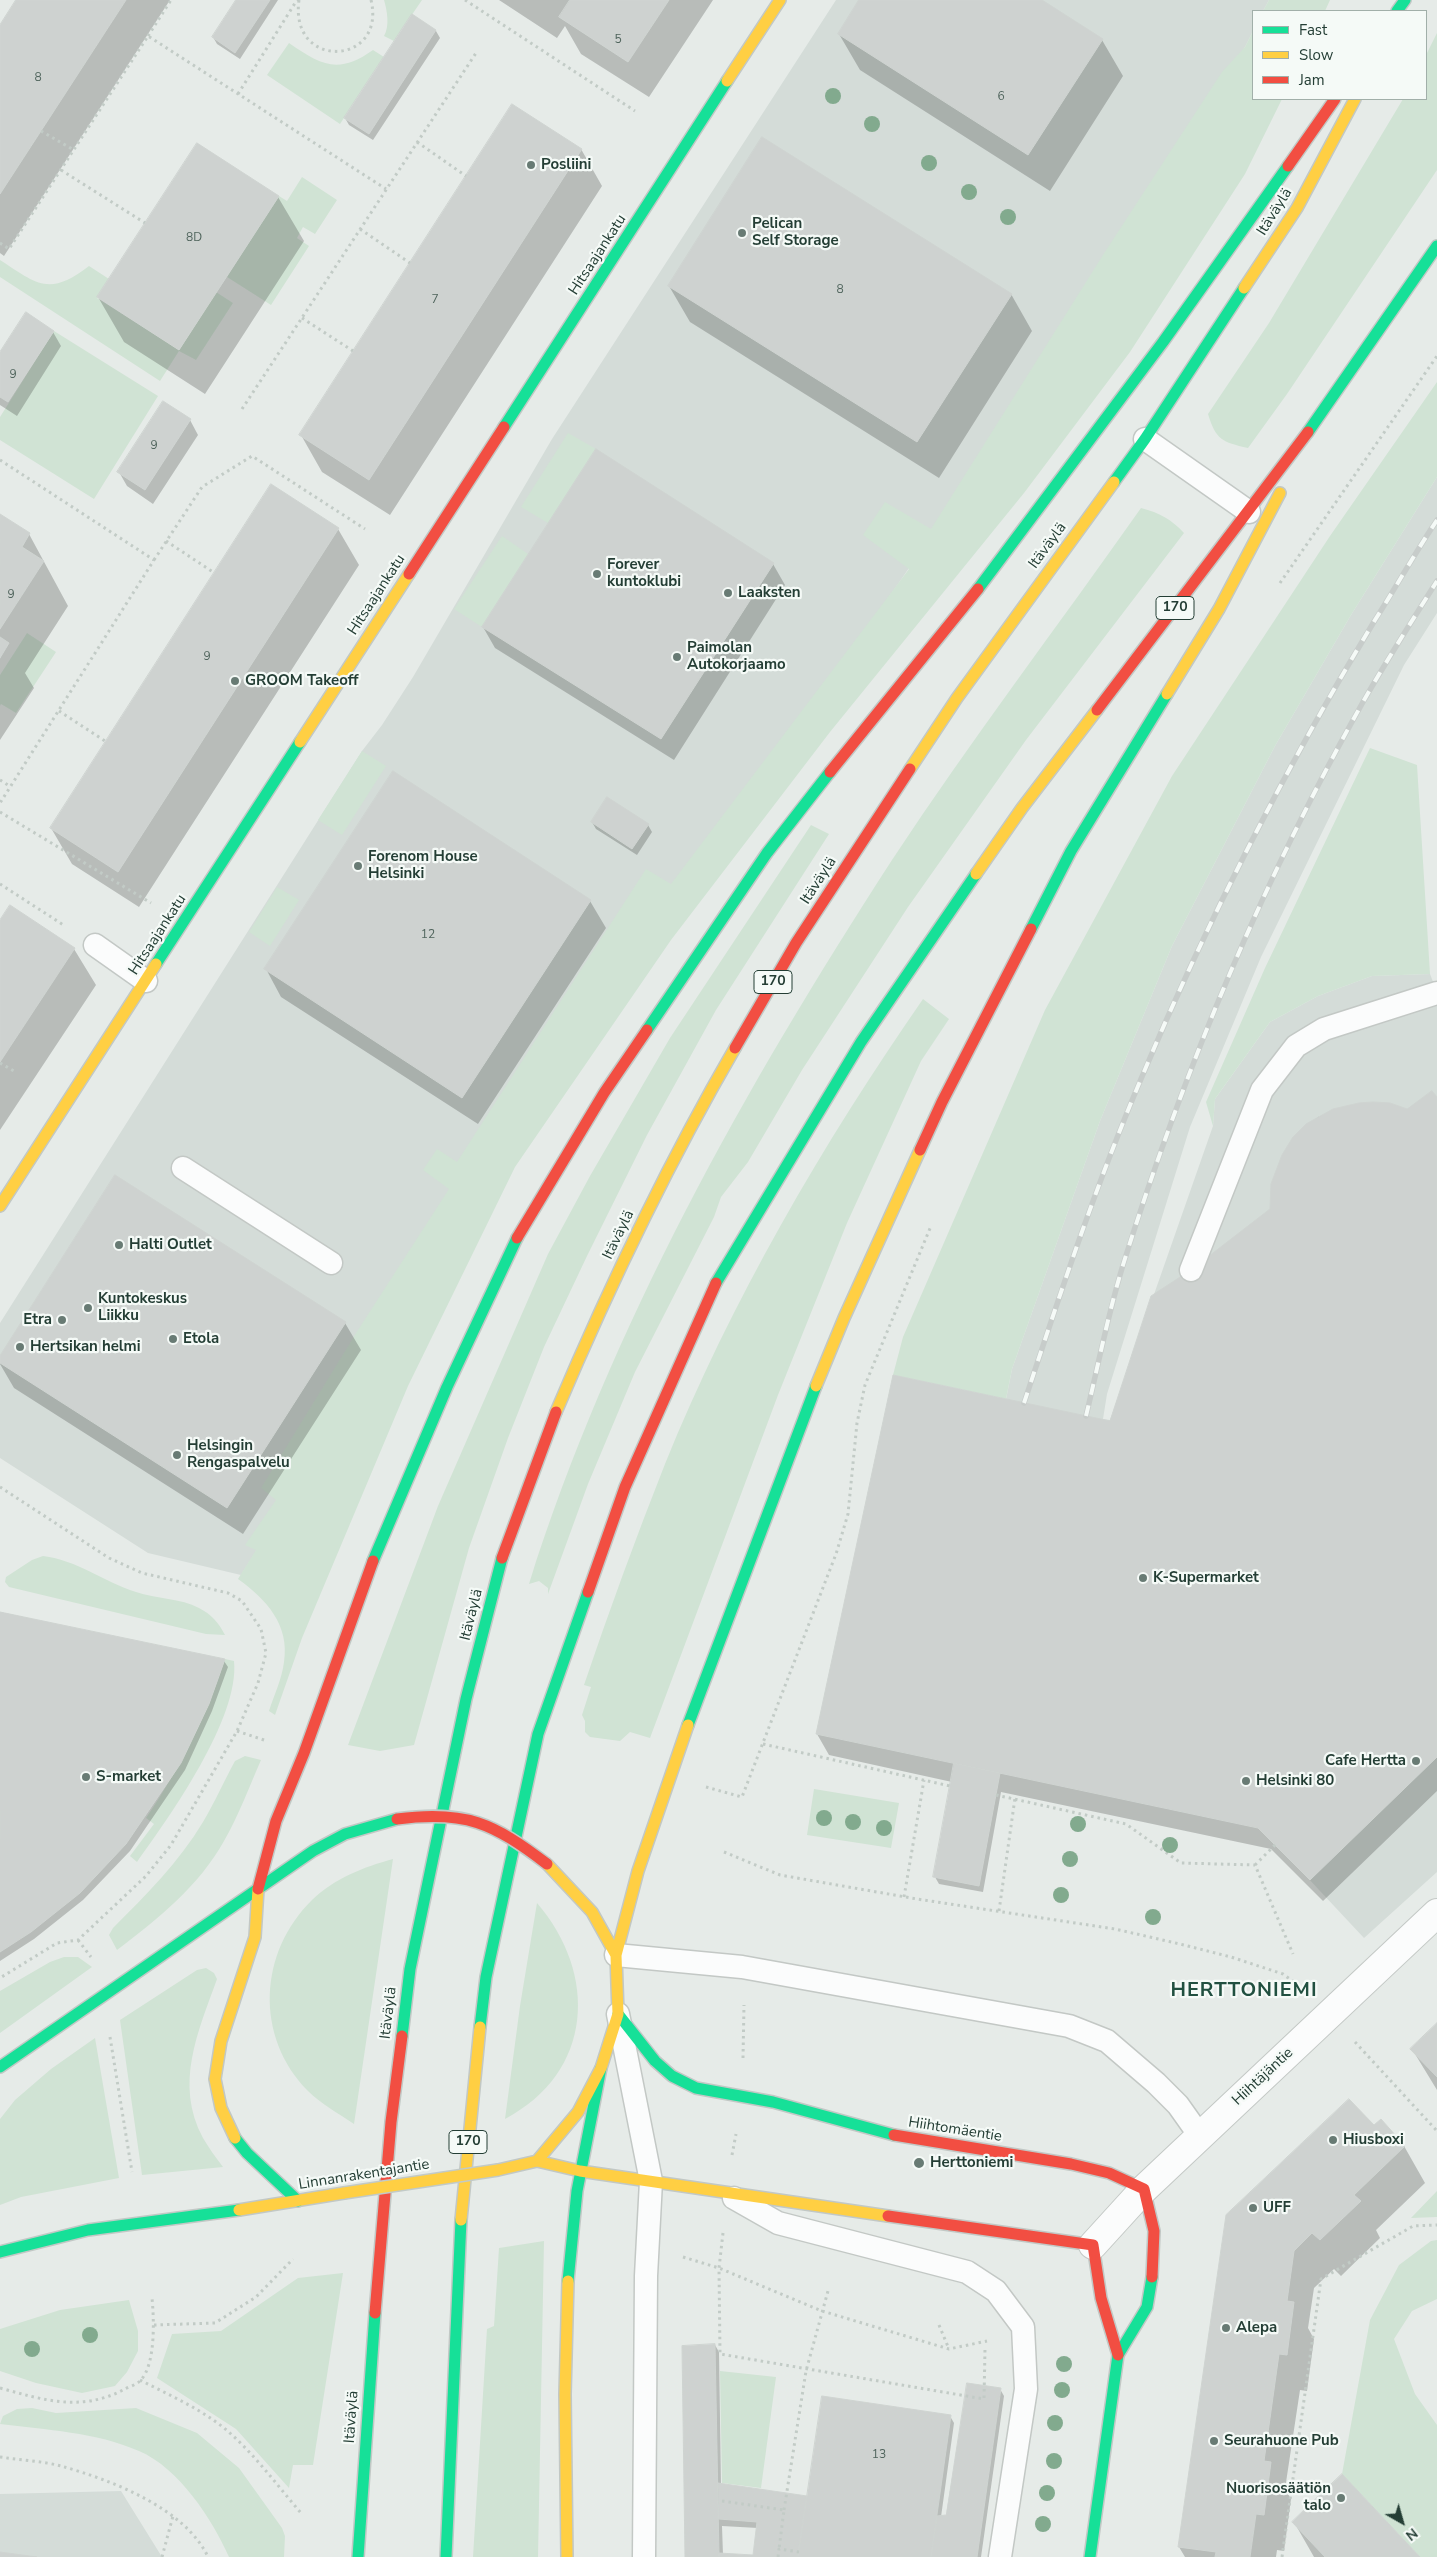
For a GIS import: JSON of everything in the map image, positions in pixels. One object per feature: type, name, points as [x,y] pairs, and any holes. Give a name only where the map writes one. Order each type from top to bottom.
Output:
[{"type":"main road","name":"Hitsaajankatu","points":[[0,1206],[780,0]]},
{"type":"main road","points":[[1398,10],[1406,0]]},
{"type":"main road","points":[[298,2201],[247,2153],[232,2135],[215,2079],[221,2041],[255,1937],[258,1889],[276,1821],[304,1753],[311,1729],[381,1541],[447,1387],[514,1243],[604,1093],[767,853],[853,742],[967,604],[1164,342],[1334,100]]},
{"type":"main road","name":"Itäväylä","points":[[358,2557],[377,2274],[391,2122],[410,1969],[466,1699],[499,1567],[546,1434],[607,1293],[694,1118],[796,943],[957,698],[1145,438],[1298,208],[1354,100]]},
{"type":"main road","name":"170","points":[[446,2557],[462,2191],[486,1977],[538,1734],[625,1487],[717,1281],[861,1042],[1022,808],[1249,512],[1326,407],[1437,246]]},
{"type":"main road","points":[[567,2557],[564,2411],[570,2260],[580,2171],[601,2068],[618,2014],[616,1955],[638,1871],[669,1776],[772,1497],[844,1318],[938,1111],[1071,851],[1219,609],[1326,407]]},
{"type":"main road","points":[[0,2067],[313,1851],[345,1834],[397,1819],[445,1815],[476,1821],[512,1837],[547,1864],[592,1912],[616,1955]]},
{"type":"main road","name":"Hiihtomäentie","points":[[618,2014],[655,2062],[672,2076],[696,2088],[773,2102],[898,2136],[1090,2168],[1109,2173],[1144,2189]]},
{"type":"main road","points":[[601,2068],[578,2112],[538,2161],[580,2171],[727,2194],[942,2222],[1093,2246],[1101,2298],[1118,2354]]},
{"type":"main road","name":"Linnanrakentajantie","points":[[0,2252],[88,2230],[298,2201],[498,2170],[538,2161]]},
{"type":"main road","points":[[1090,2557],[1118,2354],[1147,2307],[1152,2283],[1154,2231],[1144,2189]]},
{"type":"street","name":"Hiihtäjäntie","points":[[1093,2246],[1144,2189],[1437,1913]]},
{"type":"lane","points":[[1145,438],[1249,512]]},
{"type":"lane","points":[[95,946],[146,981]]},
{"type":"lane","points":[[1191,1270],[1262,1090],[1296,1046],[1324,1030],[1437,993]]},
{"type":"lane","points":[[183,1168],[331,1263]]},
{"type":"lane","points":[[616,1955],[742,1967],[1069,2026],[1107,2041],[1156,2083],[1178,2105],[1200,2136]]},
{"type":"lane","points":[[618,2014],[651,2181],[646,2276],[644,2557]]},
{"type":"lane","points":[[727,2194],[778,2223],[967,2272],[996,2291],[1023,2327],[1026,2389],[1000,2557]]},
{"type":"path","points":[[0,244],[9,249],[171,0]]},
{"type":"path","points":[[238,94],[298,0]]},
{"type":"path","points":[[298,0],[298,20],[303,33],[310,42],[322,49],[334,52],[347,50],[359,44],[368,35],[373,24],[374,12],[371,0]]},
{"type":"path","points":[[465,0],[635,111]]},
{"type":"path","points":[[148,36],[386,189]]},
{"type":"path","points":[[242,409],[476,53]]},
{"type":"path","points":[[41,130],[74,150]]},
{"type":"path","points":[[416,142],[466,176]]},
{"type":"path","points":[[62,170],[145,223]]},
{"type":"path","points":[[360,229],[410,263]]},
{"type":"path","points":[[302,318],[353,351]]},
{"type":"path","points":[[0,803],[202,486],[252,456],[366,529]]},
{"type":"path","points":[[0,460],[154,560]]},
{"type":"path","points":[[166,541],[213,572]]},
{"type":"path","points":[[59,711],[105,741]]},
{"type":"path","points":[[0,780],[11,787]]},
{"type":"path","points":[[0,812],[130,890]]},
{"type":"path","points":[[0,884],[95,946]]},
{"type":"path","points":[[0,1063],[14,1071]]},
{"type":"path","points":[[742,1797],[836,1554],[848,1514],[857,1423],[865,1385],[933,1222]]},
{"type":"path","points":[[0,1487],[109,1558],[142,1573],[228,1593],[242,1601],[261,1628],[266,1653],[258,1683],[237,1731],[171,1845],[146,1876],[78,1940],[56,1943],[0,1978]]},
{"type":"path","points":[[763,1744],[950,1786]]},
{"type":"path","points":[[904,1897],[924,1780]]},
{"type":"path","points":[[996,1795],[1126,1824],[1181,1863],[1255,1865],[1276,1844]]},
{"type":"path","points":[[999,1911],[1015,1798]]},
{"type":"path","points":[[724,1852],[780,1875],[904,1897],[1115,1929],[1231,1957],[1283,1974]]},
{"type":"path","points":[[1255,1865],[1293,1954]]},
{"type":"path","points":[[78,1940],[96,1964]]},
{"type":"path","points":[[110,2031],[132,2172]]},
{"type":"path","points":[[1367,2054],[1437,2131]]},
{"type":"path","points":[[1282,2557],[1321,2279],[1413,2226],[1437,2225]]},
{"type":"path","points":[[154,2325],[215,2323],[256,2297],[293,2259]]},
{"type":"path","points":[[719,2268],[822,2311],[949,2349],[985,2342],[984,2399],[806,2371],[720,2354],[719,2268]]},
{"type":"path","points":[[778,2557],[806,2371],[828,2291]]},
{"type":"path","points":[[0,2388],[77,2404],[109,2397],[140,2380],[150,2358],[154,2325],[152,2298]]},
{"type":"path","points":[[939,2325],[949,2349]]},
{"type":"path","points":[[140,2380],[200,2411],[224,2428],[244,2447],[301,2513]]},
{"type":"path","points":[[0,2457],[60,2466],[133,2493],[173,2516],[202,2544],[208,2557]]},
{"type":"path","points":[[722,2501],[784,2510]]},
{"type":"path","points":[[162,2557],[173,2516]]},
{"type":"path","points":[[779,2549],[799,2552]]},
{"type":"shaded area","points":[[836,0],[1269,0],[1264,10],[1252,10],[1252,33],[1245,47],[909,568],[479,1198],[241,1575],[148,1553],[0,1458],[0,1323],[362,751],[382,725],[413,677],[552,439]]},
{"type":"shaded area","name":"K-Supermarket","points":[[1437,477],[1437,613],[1404,665],[1261,957],[1190,1127],[1107,1394],[1103,1419],[1110,1420],[1213,1126],[1215,1099],[1270,1022],[1318,996],[1372,976],[1430,974],[1437,992],[1437,1872],[1364,1938],[1276,1844],[1258,1828],[816,1734],[893,1375],[1006,1399],[1012,1369],[1100,1121],[1172,946],[1275,746],[1351,615]]},
{"type":"shaded area","points":[[121,2491],[162,2557],[0,2557],[0,2494]]},
{"type":"green space","points":[[384,0],[422,0],[394,41],[384,36],[387,13]]},
{"type":"green space","points":[[1269,0],[1330,0],[1325,10],[1264,10]]},
{"type":"green space","points":[[1252,33],[1252,100],[1282,100],[1245,174],[1130,352],[1024,493],[830,732],[671,940],[515,1167],[408,1386],[302,1638],[275,1715],[269,1711],[283,1668],[285,1649],[283,1636],[274,1614],[258,1595],[238,1579],[256,1550],[245,1545],[276,1500],[261,1488],[358,1330],[449,1189],[423,1170],[437,1149],[457,1162],[646,869],[671,884],[909,569],[863,535],[885,502],[931,529],[1103,255],[1222,72],[1245,47]]},
{"type":"green space","points":[[1437,33],[1437,170],[1287,394],[1248,448],[1226,441],[1217,435],[1208,414],[1269,323],[1402,100],[1427,100],[1427,53]]},
{"type":"green space","points":[[289,43],[311,57],[330,64],[350,63],[373,50],[384,57],[340,124],[267,75]]},
{"type":"green space","points":[[302,177],[337,200],[315,234],[303,227],[297,238],[309,246],[271,305],[227,277],[279,196],[287,201]]},
{"type":"green space","points":[[0,260],[34,281],[43,284],[63,282],[89,266],[109,279],[97,298],[179,350],[216,292],[233,303],[196,360],[179,351],[160,381],[0,277]]},
{"type":"green space","points":[[54,331],[158,396],[94,499],[0,440],[0,417]]},
{"type":"green space","points":[[1437,382],[1437,477],[1351,615],[1275,746],[1172,946],[1100,1121],[1012,1369],[1006,1399],[893,1375],[903,1337],[1045,1010],[1172,776],[1330,536]]},
{"type":"green space","points":[[568,433],[596,449],[548,523],[521,507]]},
{"type":"green space","points":[[1141,508],[1165,517],[1184,533],[1026,740],[908,907],[802,1070],[748,1162],[721,1197],[714,1217],[635,1372],[588,1484],[548,1594],[548,1588],[539,1581],[529,1584],[562,1488],[600,1394],[641,1301],[686,1210],[734,1121],[785,1032],[892,860],[984,727]]},
{"type":"green space","points":[[502,536],[528,554],[482,627],[454,609]]},
{"type":"green space","points":[[27,633],[56,652],[16,713],[1,704],[0,706],[0,675]]},
{"type":"green space","points":[[1370,748],[1417,765],[1430,974],[1372,976],[1318,996],[1270,1022],[1215,1099],[1213,1126],[1206,1102],[1265,968]]},
{"type":"green space","points":[[362,751],[386,766],[342,835],[318,820]]},
{"type":"green space","points":[[811,825],[829,834],[716,1010],[647,1135],[544,1347],[508,1438],[469,1548],[414,1745],[380,1751],[348,1745],[438,1506],[548,1254],[590,1176],[670,1038]]},
{"type":"green space","points":[[277,887],[299,900],[270,946],[249,932]]},
{"type":"green space","points":[[923,999],[949,1019],[921,1061],[847,1223],[778,1395],[650,1738],[630,1732],[620,1741],[590,1737],[585,1732],[585,1721],[582,1715],[591,1687],[584,1685],[644,1519],[691,1403],[749,1283],[781,1224],[850,1109]]},
{"type":"green space","points":[[43,1556],[67,1562],[136,1592],[192,1605],[211,1616],[225,1635],[206,1634],[9,1587],[5,1582],[6,1577],[32,1560]]},
{"type":"green space","points":[[225,1659],[234,1661],[233,1684],[226,1710],[215,1738],[184,1793],[137,1862],[130,1856],[154,1824],[146,1818],[191,1742],[210,1701]]},
{"type":"green space","points":[[245,1756],[261,1760],[234,1821],[214,1857],[176,1901],[117,1950],[109,1935],[113,1928],[150,1891],[194,1837],[235,1761]]},
{"type":"green space","points":[[814,1789],[899,1803],[891,1848],[807,1835]]},
{"type":"green space","points":[[393,1859],[354,2124],[313,2096],[290,2069],[278,2045],[272,2020],[270,1994],[273,1969],[281,1944],[294,1921],[312,1900],[340,1879]]},
{"type":"green space","points":[[537,1903],[557,1931],[570,1960],[577,1990],[577,2020],[570,2049],[556,2075],[534,2099],[505,2119],[520,2006]]},
{"type":"green space","points":[[64,1957],[78,1957],[92,1967],[0,2033],[0,1991],[50,1962]]},
{"type":"green space","points":[[206,1968],[214,1973],[217,1979],[192,2058],[190,2098],[194,2118],[203,2138],[223,2167],[142,2175],[120,2020],[197,1970]]},
{"type":"green space","points":[[95,2038],[119,2178],[21,2197],[0,2205],[0,2119],[15,2100],[51,2069]]},
{"type":"green space","points":[[1437,2191],[1437,2217],[1411,2218]]},
{"type":"green space","points":[[1437,2240],[1437,2299],[1412,2311],[1394,2339],[1415,2394],[1437,2425],[1437,2557],[1420,2557],[1342,2474],[1370,2320],[1399,2265],[1431,2241]]},
{"type":"green space","points":[[544,2241],[538,2557],[473,2557],[487,2329],[494,2326],[499,2248]]},
{"type":"green space","points":[[343,2273],[313,2465],[293,2465],[289,2488],[236,2429],[157,2378],[172,2334],[221,2331],[298,2278]]},
{"type":"green space","points":[[129,2300],[138,2331],[138,2351],[127,2372],[115,2386],[82,2393],[36,2383],[0,2371],[0,2329],[60,2310]]},
{"type":"green space","points":[[720,2371],[776,2377],[761,2488],[722,2483]]},
{"type":"green space","points":[[32,2408],[56,2413],[136,2408],[197,2433],[239,2468],[282,2528],[285,2536],[284,2557],[229,2557],[204,2511],[193,2496],[168,2469],[139,2451],[88,2436],[0,2424],[3,2416],[17,2409]]},
{"type":"building","points":[[16,0],[126,0],[0,194],[0,25]]},
{"type":"building","points":[[236,0],[270,0],[235,53],[212,37]]},
{"type":"building","points":[[570,0],[669,0],[628,62],[559,17]]},
{"type":"building","points":[[859,0],[1042,0],[1103,39],[1028,155],[838,34]]},
{"type":"building","points":[[412,14],[436,30],[369,134],[344,118]]},
{"type":"building","points":[[512,104],[582,149],[369,480],[299,435]]},
{"type":"building","points":[[762,137],[1012,294],[917,442],[668,286]]},
{"type":"building","points":[[197,143],[279,196],[179,350],[97,297]]},
{"type":"building","points":[[26,312],[54,331],[8,402],[0,397],[0,352]]},
{"type":"building","points":[[163,401],[191,419],[145,490],[117,472]]},
{"type":"building","points":[[596,449],[774,563],[661,739],[482,627]]},
{"type":"building","points":[[271,484],[339,528],[118,872],[50,828]]},
{"type":"building","points":[[0,514],[30,533],[22,547],[44,561],[0,629]]},
{"type":"building","points":[[0,637],[9,643],[0,658]]},
{"type":"building","points":[[393,771],[591,900],[462,1098],[264,969]]},
{"type":"building","points":[[607,797],[649,824],[632,849],[591,822]]},
{"type":"building","points":[[10,905],[75,948],[0,1062],[0,920]]},
{"type":"building","name":"K-Supermarket","points":[[1432,1091],[1437,1097],[1437,1757],[1310,1880],[1258,1828],[816,1734],[893,1375],[1110,1421],[1151,1296],[1191,1270],[1270,1209],[1271,1184],[1282,1155],[1293,1137],[1306,1124],[1333,1109],[1373,1102],[1390,1103],[1407,1109]]},
{"type":"building","name":"Etola","points":[[115,1175],[346,1322],[227,1508],[0,1363],[0,1356]]},
{"type":"building","name":"S-market","points":[[0,1612],[225,1659],[209,1704],[181,1763],[126,1844],[80,1893],[31,1932],[0,1952]]},
{"type":"building","points":[[954,1763],[1000,1773],[979,1886],[933,1877]]},
{"type":"building","points":[[1437,2023],[1437,2077],[1410,2049]]},
{"type":"building","points":[[1349,2099],[1374,2125],[1381,2119],[1405,2146],[1354,2195],[1361,2201],[1320,2240],[1312,2233],[1294,2251],[1287,2301],[1294,2302],[1287,2355],[1279,2354],[1264,2461],[1271,2462],[1264,2515],[1256,2514],[1250,2557],[1215,2557],[1216,2552],[1178,2547],[1226,2215]]},
{"type":"building","points":[[715,2344],[719,2557],[685,2557],[682,2346]]},
{"type":"building","points":[[967,2383],[1001,2388],[977,2557],[931,2557],[937,2516],[946,2515]]},
{"type":"building","points":[[822,2396],[951,2415],[931,2557],[798,2557]]},
{"type":"building","name":"Nuorisosäätiön talo","points":[[1342,2474],[1420,2557],[1325,2557],[1292,2522]]},
{"type":"building","points":[[718,2483],[807,2496],[798,2557],[719,2557],[719,2553],[753,2555],[757,2522],[719,2519]]},
{"type":"building","points":[[0,2552],[37,2557],[0,2557]]},
{"type":"railway","points":[[1024,1403],[1109,1159],[1166,1020],[1193,961],[1279,788],[1342,675],[1437,520]]},
{"type":"railway","points":[[1086,1416],[1123,1265],[1172,1120],[1228,977],[1259,907],[1326,769],[1399,641],[1437,581]]},
{"type":"traffic: fast","points":[[1398,10],[1405,0]]},
{"type":"traffic: fast","points":[[504,427],[727,81]]},
{"type":"traffic: fast","points":[[978,589],[1163,342],[1288,166]]},
{"type":"traffic: fast","points":[[1308,432],[1437,246]]},
{"type":"traffic: fast","points":[[1114,482],[1145,439],[1244,288]]},
{"type":"traffic: fast","points":[[1031,929],[1071,851],[1167,694]]},
{"type":"traffic: fast","points":[[156,964],[300,742]]},
{"type":"traffic: fast","points":[[647,1030],[767,853],[830,772]]},
{"type":"traffic: fast","points":[[716,1283],[861,1042],[976,874]]},
{"type":"traffic: fast","points":[[373,1561],[447,1387],[517,1238]]},
{"type":"traffic: fast","points":[[688,1725],[816,1386]]},
{"type":"traffic: fast","points":[[402,2036],[410,1969],[466,1699],[502,1558]]},
{"type":"traffic: fast","points":[[480,2027],[486,1977],[538,1734],[588,1592]]},
{"type":"traffic: fast","points":[[0,2067],[313,1851],[345,1834],[397,1819]]},
{"type":"traffic: fast","points":[[618,2014],[655,2061],[672,2076],[696,2088],[773,2102],[894,2135]]},
{"type":"traffic: fast","points":[[568,2281],[577,2191],[601,2068]]},
{"type":"traffic: fast","points":[[235,2138],[247,2153],[298,2201]]},
{"type":"traffic: fast","points":[[0,2252],[88,2230],[239,2210]]},
{"type":"traffic: fast","points":[[446,2557],[461,2220]]},
{"type":"traffic: fast","points":[[1090,2557],[1118,2355],[1147,2307],[1152,2277]]},
{"type":"traffic: fast","points":[[358,2557],[375,2313]]},
{"type":"traffic: slow","points":[[727,81],[780,0]]},
{"type":"traffic: slow","points":[[1244,288],[1297,208],[1354,100]]},
{"type":"traffic: slow","points":[[910,769],[957,698],[1114,482]]},
{"type":"traffic: slow","points":[[1167,694],[1219,609],[1280,493]]},
{"type":"traffic: slow","points":[[300,742],[409,574]]},
{"type":"traffic: slow","points":[[976,874],[1022,808],[1097,710]]},
{"type":"traffic: slow","points":[[0,1206],[156,964]]},
{"type":"traffic: slow","points":[[556,1412],[597,1319],[662,1182],[735,1048]]},
{"type":"traffic: slow","points":[[816,1386],[844,1318],[920,1150]]},
{"type":"traffic: slow","points":[[616,1955],[638,1871],[688,1725]]},
{"type":"traffic: slow","points":[[498,2170],[537,2161],[578,2112],[601,2068],[618,2014],[616,1955],[592,1912],[547,1864]]},
{"type":"traffic: slow","points":[[235,2138],[221,2108],[215,2079],[221,2041],[255,1937],[258,1889]]},
{"type":"traffic: slow","points":[[461,2220],[480,2027]]},
{"type":"traffic: slow","points":[[537,2161],[580,2171],[888,2216]]},
{"type":"traffic: slow","points":[[344,2193],[498,2170]]},
{"type":"traffic: slow","points":[[239,2210],[344,2193]]},
{"type":"traffic: slow","points":[[567,2557],[565,2394],[568,2281]]},
{"type":"traffic: jam","points":[[1288,166],[1334,100]]},
{"type":"traffic: jam","points":[[409,574],[504,427]]},
{"type":"traffic: jam","points":[[1097,710],[1308,432]]},
{"type":"traffic: jam","points":[[830,772],[978,589]]},
{"type":"traffic: jam","points":[[735,1048],[796,943],[910,769]]},
{"type":"traffic: jam","points":[[920,1150],[942,1102],[1031,929]]},
{"type":"traffic: jam","points":[[517,1238],[604,1093],[647,1030]]},
{"type":"traffic: jam","points":[[588,1592],[625,1487],[716,1283]]},
{"type":"traffic: jam","points":[[502,1558],[556,1412]]},
{"type":"traffic: jam","points":[[258,1889],[276,1821],[304,1753],[373,1561]]},
{"type":"traffic: jam","points":[[397,1819],[442,1816],[461,1818],[478,1823],[510,1838],[547,1864]]},
{"type":"traffic: jam","points":[[375,2313],[391,2122],[402,2036]]},
{"type":"traffic: jam","points":[[894,2135],[1071,2164],[1109,2173],[1144,2189],[1154,2231],[1152,2277]]},
{"type":"traffic: jam","points":[[888,2216],[1093,2245],[1101,2298],[1118,2355]]},
{"type":"place","name":"Posliini","points":[[531,165]]},
{"type":"place","name":"Pelican Self Storage","points":[[742,233]]},
{"type":"place","name":"Forever kuntoklubi","points":[[597,574]]},
{"type":"place","name":"Laaksten","points":[[728,593]]},
{"type":"place","name":"Paimolan Autokorjaamo","points":[[677,657]]},
{"type":"place","name":"GROOM Takeoff","points":[[235,681]]},
{"type":"place","name":"Forenom House Helsinki","points":[[358,866]]},
{"type":"place","name":"Halti Outlet","points":[[119,1245]]},
{"type":"place","name":"Kuntokeskus Liikku","points":[[88,1308]]},
{"type":"place","name":"Etra","points":[[62,1320]]},
{"type":"place","name":"Etola","points":[[173,1339]]},
{"type":"place","name":"Hertsikan helmi","points":[[20,1347]]},
{"type":"place","name":"Helsingin Rengaspalvelu","points":[[177,1455]]},
{"type":"place","name":"K-Supermarket","points":[[1143,1578]]},
{"type":"place","name":"Cafe Hertta","points":[[1416,1761]]},
{"type":"place","name":"S-market","points":[[86,1777]]},
{"type":"place","name":"Helsinki 80","points":[[1246,1781]]},
{"type":"place","name":"Hiusboxi","points":[[1333,2140]]},
{"type":"place","name":"Herttoniemi","points":[[919,2163]]},
{"type":"place","name":"UFF","points":[[1253,2208]]},
{"type":"place","name":"Alepa","points":[[1226,2328]]},
{"type":"place","name":"Seurahuone Pub","points":[[1214,2441]]},
{"type":"place","name":"Nuorisosäätiön talo","points":[[1341,2498]]},
{"type":"district","name":"HERTTONIEMI","points":[[1244,1991]]}]
